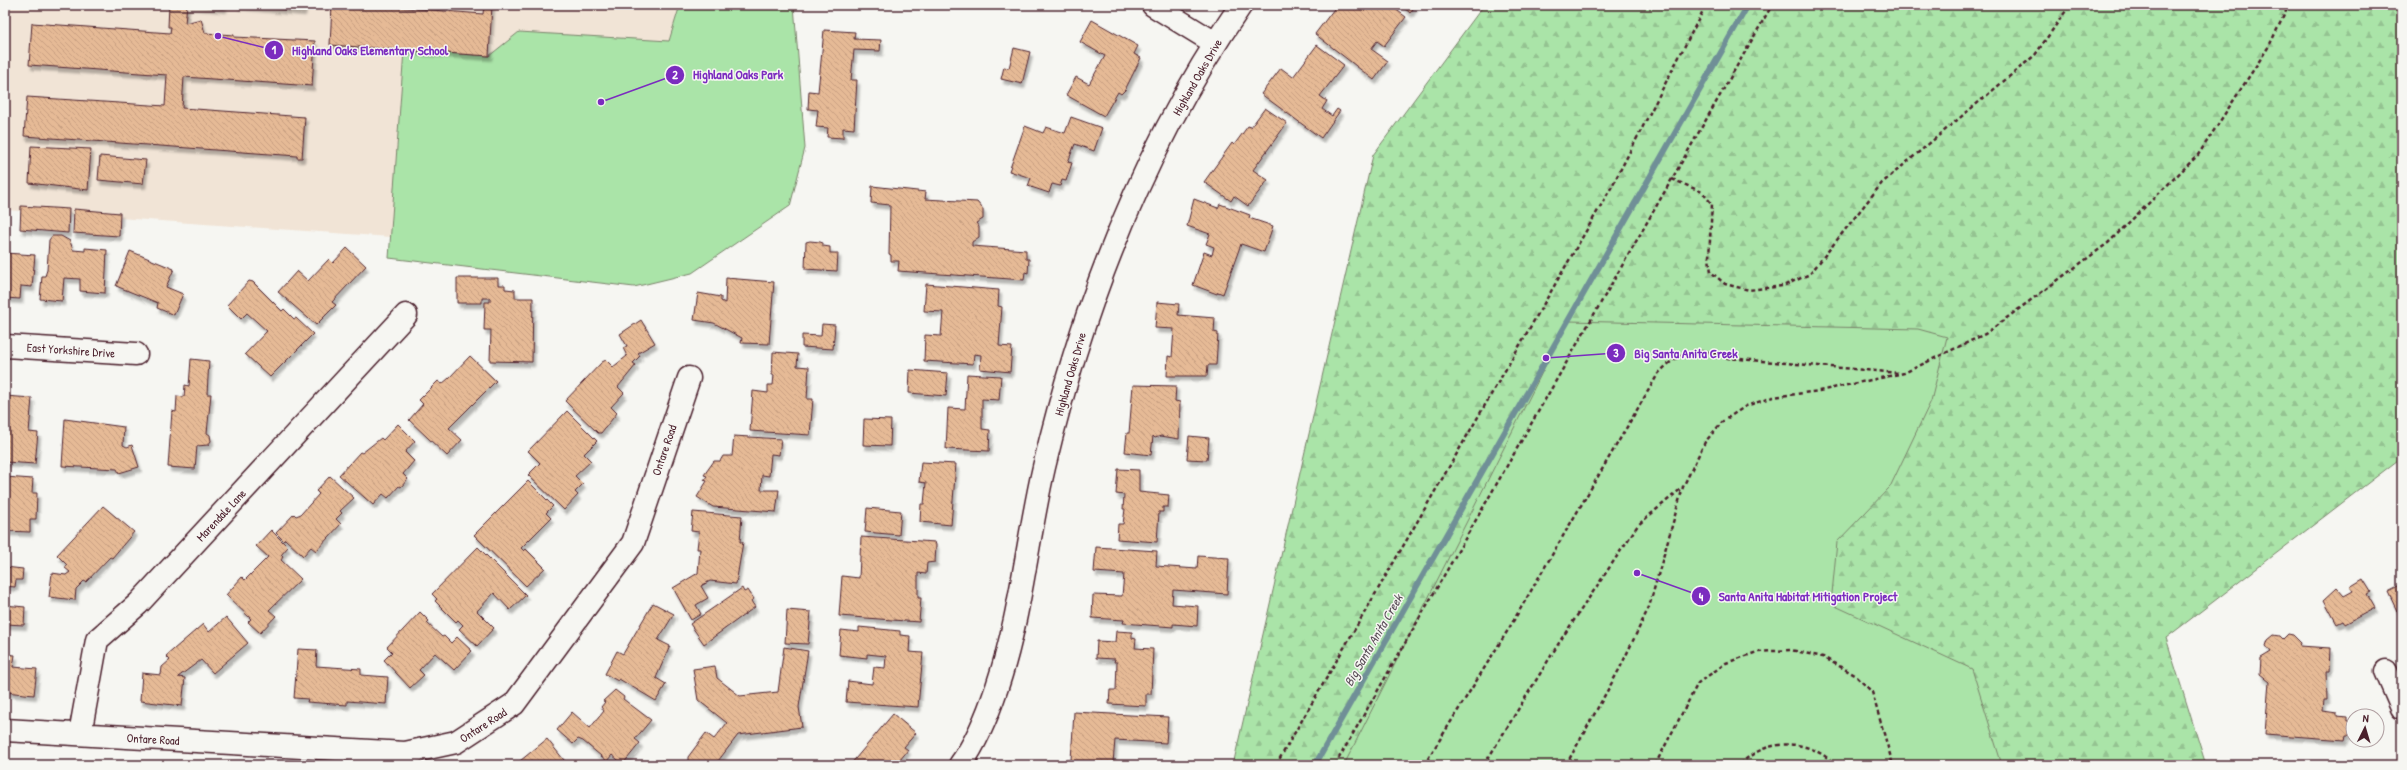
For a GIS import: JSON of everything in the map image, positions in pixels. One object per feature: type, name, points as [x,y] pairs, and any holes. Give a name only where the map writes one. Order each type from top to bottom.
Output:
[{"type":"street","points":[[1153,5],[1215,43]]},
{"type":"street","name":"Highland Oaks Drive","points":[[960,765],[988,714],[1003,667],[1016,621],[1044,468],[1067,380],[1092,299],[1123,218],[1155,151],[1215,43],[1241,5]]},
{"type":"street","name":"Marendale Lane","points":[[80,734],[97,640],[138,604],[406,315]]},
{"type":"street","name":"East Yorkshire Drive","points":[[5,346],[136,354]]},
{"type":"street","name":"Ontare Road","points":[[5,730],[406,753],[456,742],[514,704],[633,542],[689,378]]},
{"type":"street","points":[[2386,671],[2402,708]]},
{"type":"path","points":[[1276,765],[1611,188],[1706,5]]},
{"type":"path","points":[[1335,765],[1772,5]]},
{"type":"path","points":[[1672,179],[1702,192],[1712,204],[1709,258],[1711,272],[1726,284],[1750,290],[1783,286],[1810,274],[1882,184],[2035,55],[2070,5]]},
{"type":"path","points":[[1566,765],[1620,668],[1649,607],[1683,487],[1705,442],[1723,421],[1746,406],[1773,397],[1819,391],[1904,373],[1985,334],[2108,243],[2198,155],[2269,46],[2290,5]]},
{"type":"path","points":[[1424,765],[1508,630],[1658,374],[1669,362],[1682,354],[1698,350],[1714,352],[1728,358],[1904,373]]},
{"type":"path","points":[[1484,765],[1562,638],[1638,525],[1683,487]]},
{"type":"path","points":[[1655,765],[1698,683],[1726,663],[1757,652],[1791,650],[1823,657],[1855,675],[1872,692],[1893,765]]},
{"type":"path","points":[[1741,765],[1744,760],[1764,748],[1786,744],[1809,747],[1829,758],[1835,765]]},
{"type":"shaded area","points":[[6,5],[680,5],[669,41],[519,32],[489,56],[404,50],[391,237],[5,210]]},
{"type":"green space","points":[[680,5],[794,5],[805,148],[790,206],[692,273],[634,287],[389,258],[404,50],[489,56],[519,32],[669,41]]},
{"type":"green space","points":[[1484,5],[2402,5],[2402,457],[2166,638],[2206,765],[1233,765],[1373,155]]},
{"type":"green space","points":[[1568,321],[1918,329],[1947,337],[1931,401],[1890,487],[1837,542],[1831,604],[1972,669],[2002,765],[1344,765]]},
{"type":"building","points":[[169,5],[187,5],[185,23],[201,19],[205,33],[234,35],[234,37],[315,41],[312,86],[184,77],[182,108],[305,117],[302,158],[297,158],[297,156],[24,136],[27,97],[165,106],[167,75],[29,65],[32,23],[170,33],[171,27],[168,27]]},
{"type":"building","points":[[187,5],[224,5],[224,8]]},
{"type":"building","points":[[236,5],[304,5],[303,11]]},
{"type":"building","points":[[332,5],[367,5],[483,14],[484,5],[492,5],[489,56],[330,45]]},
{"type":"building","points":[[1337,5],[1390,5],[1406,17],[1384,46],[1377,41],[1371,49],[1388,61],[1374,80],[1315,34]]},
{"type":"building","points":[[1401,5],[1416,5],[1410,13]]},
{"type":"building","points":[[1092,20],[1138,46],[1134,54],[1141,58],[1125,90],[1121,94],[1118,92],[1104,116],[1066,95],[1076,77],[1089,84],[1105,56],[1080,42]]},
{"type":"building","points":[[824,30],[855,32],[854,39],[881,40],[880,51],[854,50],[851,80],[857,80],[854,129],[843,128],[843,138],[827,137],[828,128],[816,127],[818,110],[808,109],[809,91],[818,92]]},
{"type":"building","points":[[1317,45],[1344,65],[1320,96],[1327,101],[1322,109],[1332,116],[1337,109],[1340,111],[1321,138],[1261,94],[1281,68],[1293,77]]},
{"type":"building","points":[[1014,48],[1030,52],[1022,84],[1001,79],[1004,67],[1009,68]]},
{"type":"building","points":[[1265,108],[1287,123],[1253,170],[1268,180],[1248,206],[1234,196],[1231,201],[1204,182],[1232,143],[1234,145],[1248,126],[1251,127]]},
{"type":"building","points":[[1071,117],[1102,128],[1094,151],[1075,144],[1068,162],[1072,163],[1066,181],[1062,180],[1060,186],[1052,184],[1049,193],[1028,186],[1031,178],[1009,171],[1025,126],[1043,133],[1046,127],[1065,133]]},
{"type":"building","points":[[31,146],[91,149],[88,190],[29,183]]},
{"type":"building","points":[[100,156],[146,160],[143,184],[98,180]]},
{"type":"building","points":[[872,186],[926,192],[925,199],[977,202],[983,209],[983,219],[976,223],[979,227],[979,237],[972,242],[972,246],[1026,250],[1026,259],[1029,259],[1028,273],[1025,272],[1024,280],[898,271],[899,261],[891,261],[891,255],[889,254],[890,205],[871,203]]},
{"type":"building","points":[[1194,199],[1218,208],[1220,204],[1250,215],[1249,218],[1273,226],[1264,252],[1241,244],[1223,294],[1218,292],[1217,294],[1193,285],[1204,252],[1212,255],[1214,247],[1206,244],[1210,234],[1187,226]]},
{"type":"building","points":[[21,206],[69,209],[68,233],[20,229]]},
{"type":"building","points":[[74,209],[120,213],[119,236],[73,233]]},
{"type":"building","points":[[52,236],[61,236],[70,241],[73,250],[85,251],[85,248],[107,250],[105,293],[80,291],[80,279],[64,278],[62,301],[40,299],[42,276],[45,276],[47,270],[49,240]]},
{"type":"building","points":[[810,241],[823,243],[823,246],[830,247],[830,253],[838,253],[837,271],[805,269],[806,242]]},
{"type":"building","points":[[347,248],[366,266],[332,302],[336,305],[316,325],[278,292],[297,271],[308,281],[329,259],[333,263]]},
{"type":"building","points":[[130,251],[174,269],[166,287],[183,294],[174,315],[157,308],[158,303],[116,286]]},
{"type":"building","points":[[5,253],[35,255],[32,287],[21,286],[20,299],[5,298]]},
{"type":"building","points":[[457,278],[498,278],[498,285],[505,285],[505,289],[515,290],[515,298],[533,298],[532,362],[490,361],[491,330],[484,330],[485,302],[490,302],[490,298],[482,298],[482,303],[457,303]]},
{"type":"building","points":[[726,278],[774,282],[769,344],[741,343],[742,338],[714,323],[694,320],[698,293],[721,297],[721,301],[725,303]]},
{"type":"building","points":[[249,281],[253,282],[282,311],[284,309],[313,334],[270,377],[245,354],[267,331],[247,313],[241,319],[227,305]]},
{"type":"building","points":[[926,284],[999,290],[998,306],[1002,307],[999,346],[1012,347],[1010,372],[980,369],[981,355],[974,354],[973,364],[924,361],[925,335],[941,336],[943,312],[924,311]]},
{"type":"building","points":[[1157,302],[1179,304],[1178,315],[1215,318],[1214,332],[1218,333],[1216,365],[1208,365],[1207,376],[1167,376],[1168,356],[1172,357],[1174,329],[1155,328]]},
{"type":"building","points":[[641,320],[655,343],[638,353],[640,356],[633,363],[636,365],[618,387],[624,393],[611,407],[617,413],[601,433],[598,433],[565,401],[602,362],[606,360],[613,367],[627,356],[623,348],[627,346],[620,334]]},
{"type":"building","points":[[822,324],[835,325],[833,349],[802,347],[802,335],[821,336]]},
{"type":"building","points":[[773,352],[798,354],[797,366],[809,367],[807,399],[813,399],[810,435],[750,431],[753,391],[768,393],[768,385],[773,385]]},
{"type":"building","points":[[470,356],[496,381],[449,428],[462,440],[447,456],[409,420],[423,404],[419,400],[438,381],[442,384],[449,378]]},
{"type":"building","points":[[191,359],[209,361],[207,394],[211,394],[207,433],[210,435],[211,441],[208,445],[197,446],[195,469],[168,467],[172,411],[176,412],[177,396],[184,397],[185,385],[189,386]]},
{"type":"building","points":[[910,370],[948,373],[946,396],[909,393]]},
{"type":"building","points":[[967,374],[1001,376],[999,400],[982,399],[982,429],[990,430],[989,451],[946,449],[948,408],[965,409]]},
{"type":"building","points":[[1133,385],[1176,386],[1175,401],[1180,402],[1179,439],[1161,436],[1155,438],[1153,436],[1151,455],[1125,452],[1127,433],[1129,433]]},
{"type":"building","points":[[5,396],[32,398],[29,432],[38,433],[35,464],[5,462]]},
{"type":"building","points":[[567,411],[597,441],[584,454],[591,461],[575,476],[583,484],[575,492],[578,495],[564,510],[528,475],[540,463],[528,451]]},
{"type":"building","points":[[65,419],[124,427],[123,445],[127,447],[132,445],[139,467],[119,473],[117,469],[62,466]]},
{"type":"building","points":[[864,419],[891,420],[890,446],[863,445]]},
{"type":"building","points":[[398,424],[415,441],[405,452],[414,461],[403,474],[408,479],[401,487],[399,486],[388,498],[383,494],[373,505],[339,475],[360,452],[362,453],[381,438],[383,440]]},
{"type":"building","points":[[734,436],[781,439],[779,455],[771,454],[769,476],[762,475],[761,490],[779,490],[776,512],[713,507],[697,497],[707,481],[704,480],[707,476],[704,475],[714,461],[720,461],[723,456],[732,456]]},
{"type":"building","points":[[1189,436],[1209,438],[1207,460],[1187,459]]},
{"type":"building","points":[[921,462],[956,464],[951,525],[920,522],[921,504],[924,504],[926,483],[919,482]]},
{"type":"building","points":[[1118,469],[1139,470],[1139,492],[1169,495],[1168,507],[1163,507],[1163,512],[1159,512],[1157,542],[1117,539],[1118,524],[1123,524],[1125,509],[1123,509],[1124,495],[1116,494]]},
{"type":"building","points":[[330,476],[354,498],[340,511],[342,513],[336,519],[341,524],[316,551],[311,547],[303,556],[285,539],[284,541],[276,533],[294,514],[296,516],[301,514],[319,494],[316,491]]},
{"type":"building","points":[[5,477],[33,479],[32,493],[37,493],[36,519],[30,519],[30,532],[5,531]]},
{"type":"building","points":[[528,481],[553,506],[546,513],[551,518],[521,548],[524,551],[526,549],[545,568],[526,586],[474,535]]},
{"type":"building","points":[[103,506],[134,532],[112,558],[110,557],[86,582],[84,581],[76,589],[75,600],[49,597],[52,573],[66,575],[70,572],[65,568],[67,565],[57,555]]},
{"type":"building","points":[[867,508],[901,511],[899,535],[865,532]]},
{"type":"building","points":[[693,512],[742,516],[740,542],[743,542],[736,584],[710,581],[701,586],[708,598],[696,605],[701,614],[691,620],[673,588],[698,573],[700,549],[697,549],[699,532],[691,531]]},
{"type":"building","points":[[271,530],[288,547],[281,555],[283,557],[281,560],[301,579],[269,610],[276,616],[260,633],[248,622],[251,619],[226,595],[242,577],[245,580],[268,557],[256,546]]},
{"type":"building","points":[[861,537],[935,542],[935,562],[927,563],[926,574],[918,573],[918,598],[921,598],[919,622],[839,616],[842,576],[859,578]]},
{"type":"building","points":[[478,547],[526,595],[510,610],[494,593],[477,611],[494,628],[477,646],[459,629],[463,625],[458,620],[456,622],[435,601],[437,599],[432,594]]},
{"type":"building","points":[[1096,547],[1157,551],[1156,566],[1197,569],[1198,556],[1229,558],[1227,594],[1173,590],[1172,604],[1198,606],[1197,626],[1173,624],[1173,627],[1123,623],[1124,620],[1092,618],[1093,595],[1122,596],[1124,574],[1094,572]]},
{"type":"building","points":[[5,567],[23,569],[22,580],[16,580],[15,587],[5,586]]},
{"type":"building","points":[[2363,579],[2371,592],[2367,594],[2375,608],[2345,624],[2343,621],[2337,624],[2324,600],[2337,588],[2344,596],[2353,591],[2350,587]]},
{"type":"building","points":[[2402,585],[2402,608],[2397,611],[2388,592]]},
{"type":"building","points":[[742,588],[744,592],[748,590],[754,599],[751,601],[755,607],[704,644],[690,624]]},
{"type":"building","points":[[653,603],[674,614],[658,640],[670,646],[656,678],[666,684],[656,701],[619,679],[618,681],[605,674],[617,651],[623,654]]},
{"type":"building","points":[[5,605],[25,607],[24,625],[5,624]]},
{"type":"building","points":[[787,610],[811,612],[808,644],[785,643]]},
{"type":"building","points":[[420,612],[429,621],[427,623],[442,637],[444,636],[451,643],[457,637],[472,651],[454,670],[435,653],[419,670],[424,675],[410,688],[384,660],[392,652],[387,647]]},
{"type":"building","points":[[226,617],[248,643],[213,673],[201,660],[178,677],[185,678],[182,706],[140,701],[142,673],[161,675],[162,667],[170,660],[166,656],[203,624],[209,632]]},
{"type":"building","points":[[859,627],[900,631],[900,635],[910,636],[909,652],[923,653],[918,707],[846,702],[848,681],[872,684],[874,667],[885,668],[886,656],[867,654],[867,658],[839,655],[841,630],[859,632]]},
{"type":"building","points":[[1116,631],[1132,632],[1132,638],[1136,639],[1135,648],[1153,649],[1151,694],[1146,694],[1146,706],[1109,704],[1110,690],[1116,690],[1117,662],[1114,662],[1115,659],[1096,658],[1097,641],[1115,642]]},
{"type":"building","points":[[2288,634],[2293,635],[2301,643],[2300,646],[2330,648],[2329,671],[2326,671],[2327,700],[2324,700],[2323,711],[2337,713],[2337,716],[2345,717],[2345,740],[2265,734],[2269,681],[2260,674],[2261,658],[2271,652],[2266,646],[2268,640],[2274,635],[2280,636],[2283,639]]},
{"type":"building","points":[[784,647],[808,651],[799,707],[802,727],[738,735],[715,765],[688,765],[688,757],[706,733],[714,739],[727,723],[698,700],[693,669],[715,666],[717,678],[740,696],[778,692]]},
{"type":"building","points":[[298,649],[317,650],[316,666],[361,669],[361,675],[388,677],[386,704],[347,701],[347,705],[307,702],[308,699],[294,698]]},
{"type":"building","points":[[5,654],[15,655],[13,667],[37,669],[34,695],[5,692]]},
{"type":"building","points":[[615,690],[624,697],[623,699],[651,720],[635,739],[640,743],[623,764],[612,755],[607,761],[583,741],[578,739],[573,744],[557,730],[572,712],[590,728],[604,711],[601,707],[605,702],[603,701]]},
{"type":"building","points":[[1074,712],[1168,717],[1166,743],[1115,740],[1113,763],[1066,765],[1066,760],[1071,760]]},
{"type":"building","points":[[893,714],[916,733],[904,747],[908,750],[896,765],[850,765]]},
{"type":"building","points":[[547,739],[568,765],[515,765]]},
{"type":"building","points":[[2310,762],[2335,764],[2335,765],[2310,765]]},
{"type":"waterway","name":"Big Santa Anita Creek","points":[[1315,765],[1748,5]]},
{"type":"place","name":"Highland Oaks Elementary School","points":[[218,36]]},
{"type":"place","name":"Highland Oaks Park","points":[[601,102]]},
{"type":"place","name":"Big Santa Anita Creek","points":[[1546,358]]},
{"type":"place","name":"Santa Anita Habitat Mitigation Project","points":[[1637,573]]}]
